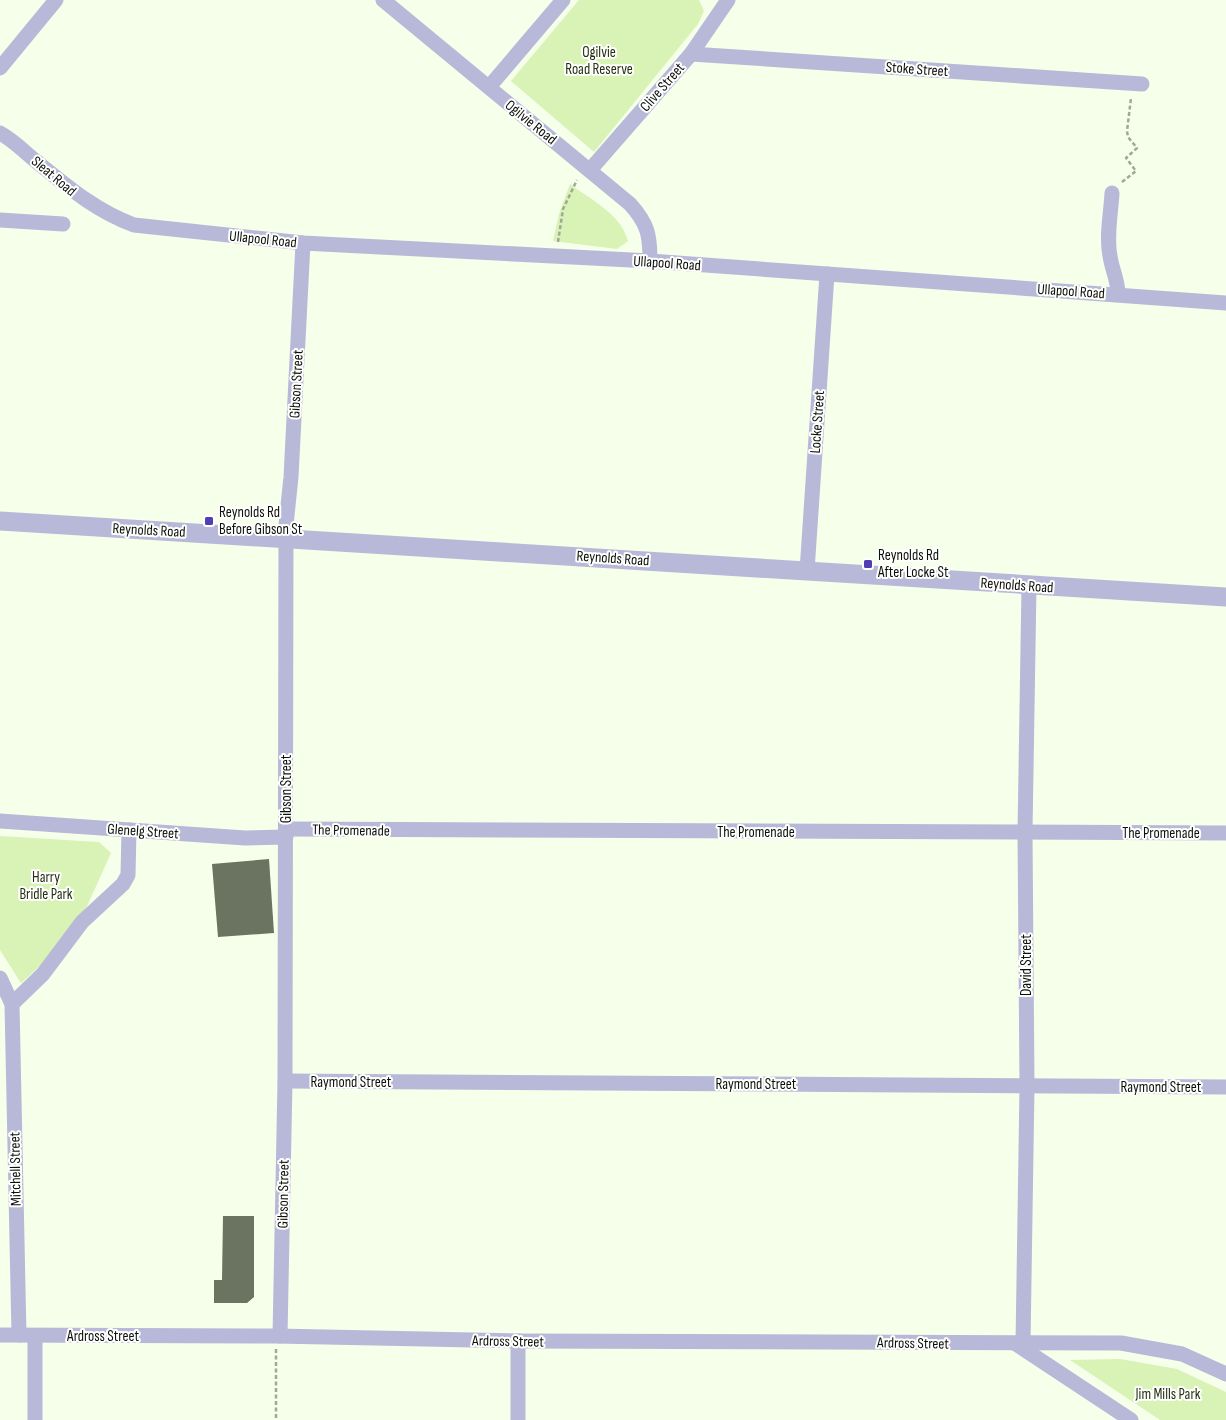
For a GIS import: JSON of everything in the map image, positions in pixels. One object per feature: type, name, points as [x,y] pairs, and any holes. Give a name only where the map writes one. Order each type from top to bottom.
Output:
[{"type":"street","points":[[0,68],[56,0]]},
{"type":"street","name":"Ogilvie Road","points":[[383,0],[590,170],[639,214],[649,232],[650,261]]},
{"type":"street","points":[[489,88],[563,0]]},
{"type":"street","name":"Clive Street","points":[[590,170],[691,54],[726,1]]},
{"type":"street","name":"Stoke Street","points":[[691,54],[1142,84]]},
{"type":"street","name":"Sleat Road","points":[[0,133],[19,144],[80,197],[110,216]]},
{"type":"street","points":[[1112,193],[1108,243],[1110,257],[1118,282],[1118,294]]},
{"type":"street","name":"Ullapool Road","points":[[110,216],[134,225],[303,243],[650,261],[1226,303]]},
{"type":"street","points":[[0,220],[63,224]]},
{"type":"street","name":"Gibson Street","points":[[278,1336],[285,1081],[286,538],[303,243]]},
{"type":"street","name":"Locke Street","points":[[807,571],[827,274]]},
{"type":"street","name":"Reynolds Road","points":[[0,521],[1226,597]]},
{"type":"street","name":"David Street","points":[[1020,1344],[1027,1086],[1025,832],[1029,586]]},
{"type":"street","name":"Glenelg Street","points":[[0,821],[244,838],[286,833]]},
{"type":"street","points":[[0,978],[12,1004],[43,974],[82,922],[124,884],[128,875],[130,830]]},
{"type":"street","name":"The Promenade","points":[[286,833],[1226,833]]},
{"type":"street","name":"Mitchell Street","points":[[12,1004],[19,1335]]},
{"type":"street","name":"Raymond Street","points":[[285,1081],[1226,1087]]},
{"type":"street","name":"Ardross Street","points":[[0,1335],[278,1336],[518,1341],[1121,1343],[1182,1354],[1226,1374]]},
{"type":"street","points":[[35,1336],[35,1420]]},
{"type":"street","points":[[518,1341],[518,1420]]},
{"type":"street","points":[[1020,1344],[1131,1420]]},
{"type":"path","points":[[556,256],[563,209],[577,180]]},
{"type":"path","points":[[276,1420],[278,1336]]},
{"type":"green space","name":"Ogilvie Road Reserve","points":[[579,0],[699,0],[704,11],[698,24],[594,152],[511,81]]},
{"type":"green space","points":[[570,184],[612,215],[624,231],[628,241],[617,249],[553,241],[559,214]]},
{"type":"green space","name":"Harry Bridle Park","points":[[0,836],[99,842],[111,853],[84,913],[53,954],[21,983],[0,950]]},
{"type":"green space","name":"Jim Mills Park","points":[[1120,1359],[1177,1369],[1226,1392],[1226,1420],[1160,1420],[1070,1360]]},
{"type":"building","points":[[269,859],[274,933],[218,937],[212,864]]},
{"type":"building","points":[[223,1216],[254,1216],[254,1297],[247,1303],[214,1303],[214,1280],[222,1280]]},
{"type":"place","name":"Reynolds Rd Before Gibson St","points":[[209,521]]},
{"type":"place","name":"Reynolds Rd After Locke St","points":[[868,564]]}]
